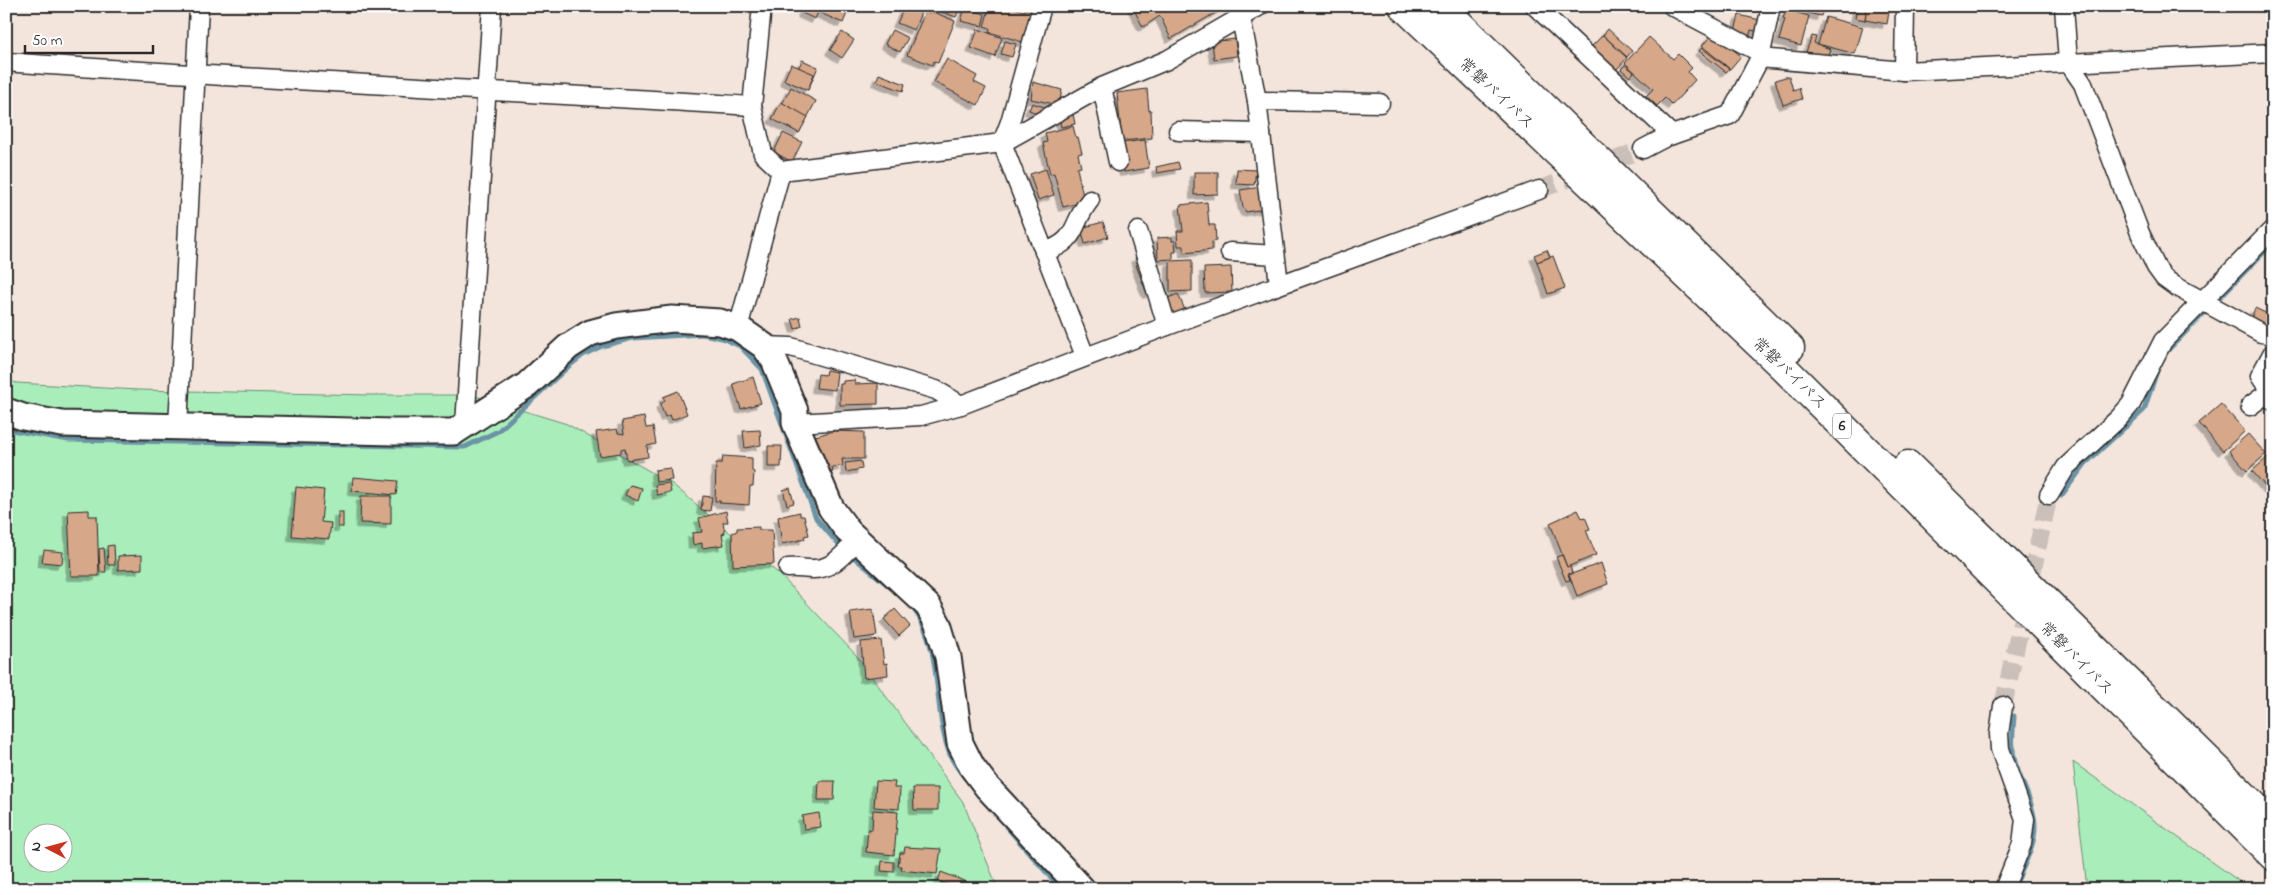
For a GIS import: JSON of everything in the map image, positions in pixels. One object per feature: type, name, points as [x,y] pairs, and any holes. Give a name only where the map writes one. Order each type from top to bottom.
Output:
[{"type":"highway","name":"常磐バイパス","points":[[1403,6],[1782,366],[2273,856]]},
{"type":"highway","name":"常磐バイパス","points":[[1441,6],[2273,824]]},
{"type":"street","points":[[178,427],[199,6]]},
{"type":"street","points":[[465,425],[492,6]]},
{"type":"street","points":[[762,6],[752,106],[763,154],[781,171]]},
{"type":"street","points":[[1042,6],[1010,122],[1002,143],[1085,356]]},
{"type":"street","points":[[781,171],[1002,143],[1102,87],[1167,60],[1260,6]]},
{"type":"street","points":[[1535,6],[1672,135]]},
{"type":"street","points":[[1672,6],[1760,56],[1904,71],[2273,53]]},
{"type":"street","points":[[1644,149],[1672,135],[1730,115],[1760,56],[1771,6]]},
{"type":"street","points":[[1904,6],[1904,71]]},
{"type":"street","points":[[2064,6],[2068,62],[2083,84],[2140,233],[2156,266],[2164,278],[2261,334],[2273,336]]},
{"type":"street","points":[[1241,18],[1257,101],[1279,284]]},
{"type":"street","points":[[6,62],[195,76],[487,89],[752,106]]},
{"type":"street","points":[[1102,87],[1118,162]]},
{"type":"street","points":[[1257,101],[1380,103]]},
{"type":"street","points":[[1178,130],[1261,134]]},
{"type":"street","points":[[738,328],[781,171]]},
{"type":"street","points":[[795,423],[921,416],[961,405],[1085,356],[1539,190]]},
{"type":"street","points":[[1044,252],[1059,247],[1068,239],[1090,200]]},
{"type":"street","points":[[2049,494],[2066,467],[2077,454],[2119,418],[2131,404],[2164,341],[2208,304],[2273,229]]},
{"type":"street","points":[[1138,231],[1167,326]]},
{"type":"street","points":[[1230,252],[1275,255]]},
{"type":"street","points":[[6,411],[23,417],[62,424],[454,432],[527,385],[568,347],[590,333],[616,326],[672,319],[720,322],[738,328],[764,346],[774,360],[795,411],[795,423],[820,487],[850,547],[928,606],[938,624],[948,657],[960,744],[972,767],[987,787],[1082,889]]},
{"type":"street","points":[[764,346],[791,347],[936,390],[961,405]]},
{"type":"street","points":[[2250,406],[2271,397],[2260,376],[2273,352]]},
{"type":"street","points":[[788,568],[819,569],[827,567],[850,547]]},
{"type":"street","points":[[2003,706],[1999,734],[2000,750],[2025,819],[2022,844],[2004,889]]},
{"type":"green space","points":[[6,380],[17,383],[138,390],[371,395],[472,395],[567,424],[672,484],[779,574],[856,655],[963,802],[998,889],[6,889]]},
{"type":"green space","points":[[2073,762],[2250,889],[2087,889]]},
{"type":"building","points":[[805,6],[850,6],[843,23],[818,12],[815,19],[802,13]]},
{"type":"building","points":[[905,6],[913,6],[922,10],[914,30],[897,23]]},
{"type":"building","points":[[927,6],[961,6],[956,17]]},
{"type":"building","points":[[990,6],[1008,6],[1035,12],[1026,43],[989,32],[990,28],[984,26]]},
{"type":"building","points":[[1132,6],[1227,6],[1171,39],[1160,16],[1143,27]]},
{"type":"building","points":[[1791,6],[1824,6],[1821,16],[1790,9]]},
{"type":"building","points":[[1857,6],[1867,6],[1865,20],[1855,18]]},
{"type":"building","points":[[1867,6],[1890,6],[1887,24],[1865,20]]},
{"type":"building","points":[[965,8],[985,14],[982,26],[961,21]]},
{"type":"building","points":[[1787,10],[1809,16],[1801,46],[1779,40],[1785,19],[1783,18]]},
{"type":"building","points":[[931,11],[955,21],[938,63],[934,61],[932,65],[907,55],[925,12],[930,13]]},
{"type":"building","points":[[1739,15],[1764,21],[1761,32],[1751,30],[1749,38],[1734,35]]},
{"type":"building","points":[[1826,17],[1863,27],[1855,54],[1818,44]]},
{"type":"building","points":[[978,29],[1002,38],[995,57],[971,48]]},
{"type":"building","points":[[1608,29],[1632,51],[1627,57],[1603,35]]},
{"type":"building","points":[[892,30],[908,38],[900,52],[885,44]]},
{"type":"building","points":[[842,32],[854,40],[842,58],[830,50]]},
{"type":"building","points":[[1713,33],[1741,56],[1730,69],[1702,46]]},
{"type":"building","points":[[1603,35],[1627,58],[1616,70],[1591,47]]},
{"type":"building","points":[[1812,36],[1816,37],[1814,43],[1830,49],[1828,55],[1824,54],[1823,57],[1806,52]]},
{"type":"building","points":[[1649,37],[1673,59],[1678,54],[1692,68],[1688,72],[1695,80],[1672,105],[1665,98],[1657,106],[1646,96],[1653,89],[1625,63]]},
{"type":"building","points":[[1235,39],[1237,56],[1214,59],[1212,42]]},
{"type":"building","points":[[1005,41],[1016,44],[1012,57],[1001,54]]},
{"type":"building","points":[[1702,48],[1729,69],[1726,72],[1699,51]]},
{"type":"building","points":[[947,59],[977,76],[974,82],[986,88],[978,105],[934,82]]},
{"type":"building","points":[[802,60],[818,67],[808,90],[792,83]]},
{"type":"building","points":[[791,64],[814,74],[808,90],[784,80]]},
{"type":"building","points":[[1625,65],[1634,72],[1630,77],[1621,69]]},
{"type":"building","points":[[879,74],[905,84],[903,91],[876,81]]},
{"type":"building","points":[[1789,76],[1793,90],[1799,88],[1802,99],[1783,105],[1775,80]]},
{"type":"building","points":[[1033,82],[1062,90],[1059,105],[1031,99]]},
{"type":"building","points":[[791,87],[816,101],[799,133],[774,119]]},
{"type":"building","points":[[1147,89],[1149,111],[1151,110],[1152,138],[1122,141],[1117,93]]},
{"type":"building","points":[[781,102],[808,117],[799,133],[772,119]]},
{"type":"building","points":[[1032,103],[1044,107],[1042,115],[1029,110]]},
{"type":"building","points":[[1073,114],[1075,124],[1061,127],[1059,117]]},
{"type":"building","points":[[1073,126],[1082,153],[1078,154],[1081,167],[1077,168],[1083,196],[1079,198],[1080,203],[1063,207],[1054,173],[1050,174],[1043,143],[1047,142],[1045,133]]},
{"type":"building","points":[[783,133],[802,142],[792,162],[774,152]]},
{"type":"building","points":[[1145,140],[1149,168],[1124,172],[1121,143]]},
{"type":"building","points":[[1178,162],[1180,169],[1157,173],[1156,167]]},
{"type":"building","points":[[1046,169],[1054,195],[1038,200],[1030,174]]},
{"type":"building","points":[[1237,169],[1256,170],[1254,185],[1236,184]]},
{"type":"building","points":[[1194,172],[1218,172],[1218,194],[1194,195]]},
{"type":"building","points":[[1261,187],[1265,209],[1246,212],[1243,207],[1240,190]]},
{"type":"building","points":[[1207,202],[1209,225],[1215,225],[1216,241],[1212,242],[1212,250],[1184,253],[1184,246],[1178,246],[1177,231],[1183,231],[1180,205]]},
{"type":"building","points":[[1103,222],[1108,237],[1085,244],[1081,228]]},
{"type":"building","points":[[1172,237],[1172,241],[1175,241],[1176,252],[1173,252],[1173,259],[1158,260],[1157,238]]},
{"type":"building","points":[[1547,250],[1550,257],[1537,262],[1534,255]]},
{"type":"building","points":[[1141,255],[1153,292],[1147,294],[1136,265],[1138,264],[1135,258]]},
{"type":"building","points":[[1553,256],[1565,288],[1548,294],[1537,262]]},
{"type":"building","points":[[1192,260],[1192,291],[1170,292],[1170,261]]},
{"type":"building","points":[[1231,267],[1232,292],[1205,293],[1204,268]]},
{"type":"building","points":[[1178,294],[1185,310],[1174,315],[1168,298]]},
{"type":"building","points":[[2255,308],[2270,315],[2265,327],[2250,321]]},
{"type":"building","points":[[800,317],[802,326],[795,329],[792,319]]},
{"type":"building","points":[[826,370],[837,372],[835,390],[816,388],[818,374],[825,375]]},
{"type":"building","points":[[753,377],[761,403],[741,409],[733,384]]},
{"type":"building","points":[[855,380],[855,384],[878,383],[878,404],[840,405],[840,384],[843,384],[843,381]]},
{"type":"building","points":[[678,391],[687,414],[672,420],[670,415],[665,417],[660,404],[665,401],[663,397]]},
{"type":"building","points":[[2221,404],[2245,431],[2223,451],[2199,423]]},
{"type":"building","points":[[644,417],[646,428],[653,427],[656,444],[647,446],[648,457],[627,460],[625,448],[621,449],[621,453],[600,456],[596,432],[617,429],[618,433],[624,434],[622,421]]},
{"type":"building","points":[[760,430],[761,445],[745,448],[743,431]]},
{"type":"building","points":[[834,431],[864,432],[864,459],[842,459],[843,466],[832,467],[833,472],[826,473],[815,436]]},
{"type":"building","points":[[2248,434],[2266,454],[2247,471],[2229,451]]},
{"type":"building","points":[[768,446],[782,446],[781,467],[768,467]]},
{"type":"building","points":[[723,456],[752,458],[752,471],[754,472],[753,486],[750,486],[749,505],[715,501],[716,463],[722,463]]},
{"type":"building","points":[[2268,457],[2273,462],[2273,484],[2268,489],[2252,471]]},
{"type":"building","points":[[861,461],[862,469],[846,472],[845,463]]},
{"type":"building","points":[[670,468],[672,480],[656,482],[655,470]]},
{"type":"building","points":[[353,477],[398,481],[396,495],[352,491]]},
{"type":"building","points":[[669,483],[671,492],[657,495],[655,485]]},
{"type":"building","points":[[630,485],[642,488],[638,501],[625,495]]},
{"type":"building","points":[[296,487],[324,490],[321,522],[331,523],[329,539],[292,536]]},
{"type":"building","points":[[790,488],[794,503],[787,505],[783,490]]},
{"type":"building","points":[[361,496],[391,496],[391,524],[360,523]]},
{"type":"building","points":[[703,496],[712,497],[710,511],[701,510]]},
{"type":"building","points":[[89,510],[89,516],[97,516],[99,576],[71,576],[68,511]]},
{"type":"building","points":[[1578,510],[1582,518],[1585,517],[1590,529],[1586,530],[1596,555],[1567,567],[1550,523]]},
{"type":"building","points":[[726,511],[728,522],[723,522],[725,533],[722,534],[724,545],[702,548],[702,543],[693,545],[692,533],[702,532],[699,518]]},
{"type":"building","points":[[338,512],[343,512],[343,527],[338,527]]},
{"type":"building","points":[[800,512],[800,516],[804,516],[809,535],[804,536],[805,539],[782,544],[778,517]]},
{"type":"building","points":[[759,527],[759,530],[772,530],[774,564],[733,566],[732,533],[737,531],[737,528]]},
{"type":"building","points":[[114,545],[115,565],[108,565],[107,546]]},
{"type":"building","points":[[104,548],[106,572],[100,572],[99,549]]},
{"type":"building","points":[[44,550],[63,552],[62,564],[42,562]]},
{"type":"building","points":[[142,555],[142,569],[118,570],[118,556]]},
{"type":"building","points":[[1562,555],[1567,567],[1570,566],[1572,573],[1568,574],[1570,580],[1566,581],[1556,557]]},
{"type":"building","points":[[1601,563],[1608,584],[1577,596],[1569,575]]},
{"type":"building","points":[[873,609],[877,636],[854,639],[850,612]]},
{"type":"building","points":[[895,609],[910,626],[899,636],[884,619]]},
{"type":"building","points":[[881,640],[884,664],[887,663],[888,675],[864,678],[861,642]]},
{"type":"building","points":[[819,781],[835,781],[834,800],[818,800]]},
{"type":"building","points":[[876,781],[895,782],[894,788],[900,788],[899,809],[874,807]]},
{"type":"building","points":[[913,788],[938,788],[938,810],[914,810]]},
{"type":"building","points":[[873,810],[898,812],[894,855],[866,852],[868,829],[872,830]]},
{"type":"building","points":[[819,813],[821,827],[804,829],[802,816]]},
{"type":"building","points":[[905,847],[941,849],[937,874],[901,870],[902,866],[898,866],[900,853],[904,853]]},
{"type":"building","points":[[882,861],[894,862],[894,872],[881,871]]},
{"type":"building","points":[[941,872],[972,884],[970,889],[958,889],[938,881]]},
{"type":"waterway","points":[[2165,353],[2273,243]]},
{"type":"waterway","points":[[6,429],[69,440],[465,447],[498,431],[583,355],[602,346],[633,338],[703,334],[722,338],[740,346],[762,369],[816,518],[840,546],[894,590]]},
{"type":"waterway","points":[[2061,496],[2085,464],[2144,410],[2158,368]]},
{"type":"waterway","points":[[913,608],[923,624],[934,659],[944,734],[949,752],[954,763],[965,778]]},
{"type":"waterway","points":[[2014,716],[2014,756],[2033,811],[2035,827],[2033,842],[2014,889]]},
{"type":"waterway","points":[[1006,826],[1061,889]]},
{"type":"tunnel","points":[[1539,190],[1643,149]]},
{"type":"tunnel","points":[[2003,706],[2049,495]]}]
